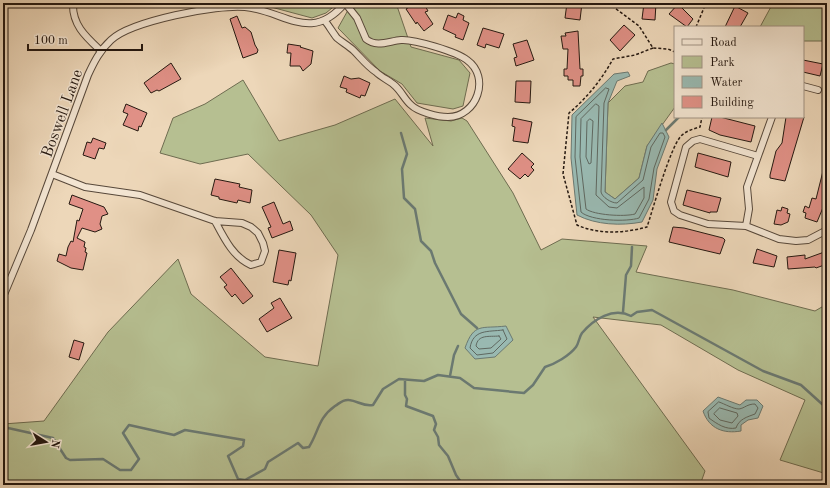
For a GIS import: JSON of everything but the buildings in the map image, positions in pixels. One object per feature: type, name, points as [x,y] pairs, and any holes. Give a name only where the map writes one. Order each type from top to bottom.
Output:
[{"type":"street","points":[[73,3],[74,17],[80,31],[101,51]]},
{"type":"street","points":[[345,3],[354,12],[366,39],[370,42],[388,43],[401,40],[410,41],[449,51],[469,60],[475,68],[480,82],[477,97],[466,111],[448,117],[418,109],[411,105],[394,84],[375,72],[353,50],[337,38],[325,21],[336,13],[345,3]]},
{"type":"street","name":"Boswell Lane","points":[[3,297],[52,174],[88,75],[101,51],[112,39],[140,25],[225,6],[256,9],[304,23],[325,21]]},
{"type":"street","points":[[804,86],[818,90]]},
{"type":"street","points":[[746,226],[749,209],[747,187],[772,118]]},
{"type":"street","points":[[758,156],[700,139],[693,141],[686,147],[671,202],[674,211],[680,215],[708,224],[746,226],[779,239],[796,241],[808,240],[827,230]]},
{"type":"street","points":[[52,174],[85,187],[140,195],[215,221],[242,223],[251,227],[258,234],[263,243],[265,251],[261,262],[251,265],[238,257],[228,244],[215,221]]},
{"type":"path","points":[[608,3],[639,26],[652,48]]},
{"type":"path","points":[[696,26],[706,3]]},
{"type":"path","points":[[674,52],[668,49],[652,48],[635,55],[613,59],[590,92],[569,113],[563,174],[577,225],[590,231],[631,232],[648,227],[674,150],[680,137],[691,129],[700,126],[702,118]]},
{"type":"green space","points":[[256,3],[338,3],[326,13],[312,18]]},
{"type":"green space","points":[[352,3],[396,3],[411,47],[459,60],[470,73],[463,106],[453,109],[417,103],[402,84],[380,71],[338,28]]},
{"type":"green space","points":[[773,3],[827,3],[827,41],[804,41],[804,26],[761,26]]},
{"type":"green space","points":[[671,63],[674,64],[674,108],[647,146],[639,178],[615,199],[605,192],[608,103],[625,86],[643,82],[648,71]]},
{"type":"green space","points":[[243,80],[279,141],[335,125],[395,99],[433,146],[425,118],[451,121],[462,118],[467,121],[513,193],[541,250],[562,239],[647,246],[636,272],[733,290],[815,311],[827,304],[827,474],[780,460],[805,400],[738,370],[661,325],[593,317],[705,471],[700,485],[3,485],[3,424],[44,421],[108,332],[178,259],[191,294],[265,357],[318,366],[338,255],[311,215],[248,154],[200,164],[160,153],[173,118],[205,104]]},
{"type":"water","points":[[628,72],[630,76],[617,81],[608,103],[605,192],[615,199],[639,178],[647,146],[662,123],[669,137],[657,169],[653,200],[642,222],[626,224],[600,223],[577,215],[571,158],[572,115],[614,74]]},
{"type":"water","points":[[506,326],[513,340],[495,357],[475,359],[465,348],[468,340],[476,330],[485,327]]},
{"type":"water","points":[[718,397],[740,405],[746,400],[757,400],[763,406],[758,418],[748,420],[741,425],[741,431],[723,431],[713,426],[709,422],[703,411]]},
{"type":"waterway","points":[[666,130],[678,118]]},
{"type":"waterway","points":[[401,133],[407,154],[402,169],[404,198],[415,209],[421,241],[431,251],[435,263],[461,314],[477,328]]},
{"type":"waterway","points":[[623,312],[626,275],[631,266],[632,247]]},
{"type":"waterway","points":[[3,430],[8,428],[53,438],[66,458],[70,460],[103,459],[120,470],[131,470],[139,459],[123,433],[129,425],[174,435],[185,430],[244,440],[243,446],[228,456],[238,479],[245,480],[265,469],[268,462],[298,443],[303,448],[309,447],[325,415],[343,401],[349,400],[367,405],[373,405],[383,389],[399,379],[424,381],[438,375],[460,378],[474,388],[524,393],[533,385],[545,367],[570,354],[577,345],[582,333],[598,319],[611,314],[617,313],[631,316],[637,312],[652,310],[763,371],[801,385],[822,404],[827,406]]},
{"type":"waterway","points":[[450,376],[454,355],[458,346]]},
{"type":"waterway","points":[[405,380],[405,395],[407,399],[406,406],[433,416],[436,424],[434,430],[438,437],[439,445],[448,456],[456,475],[463,485]]}]
